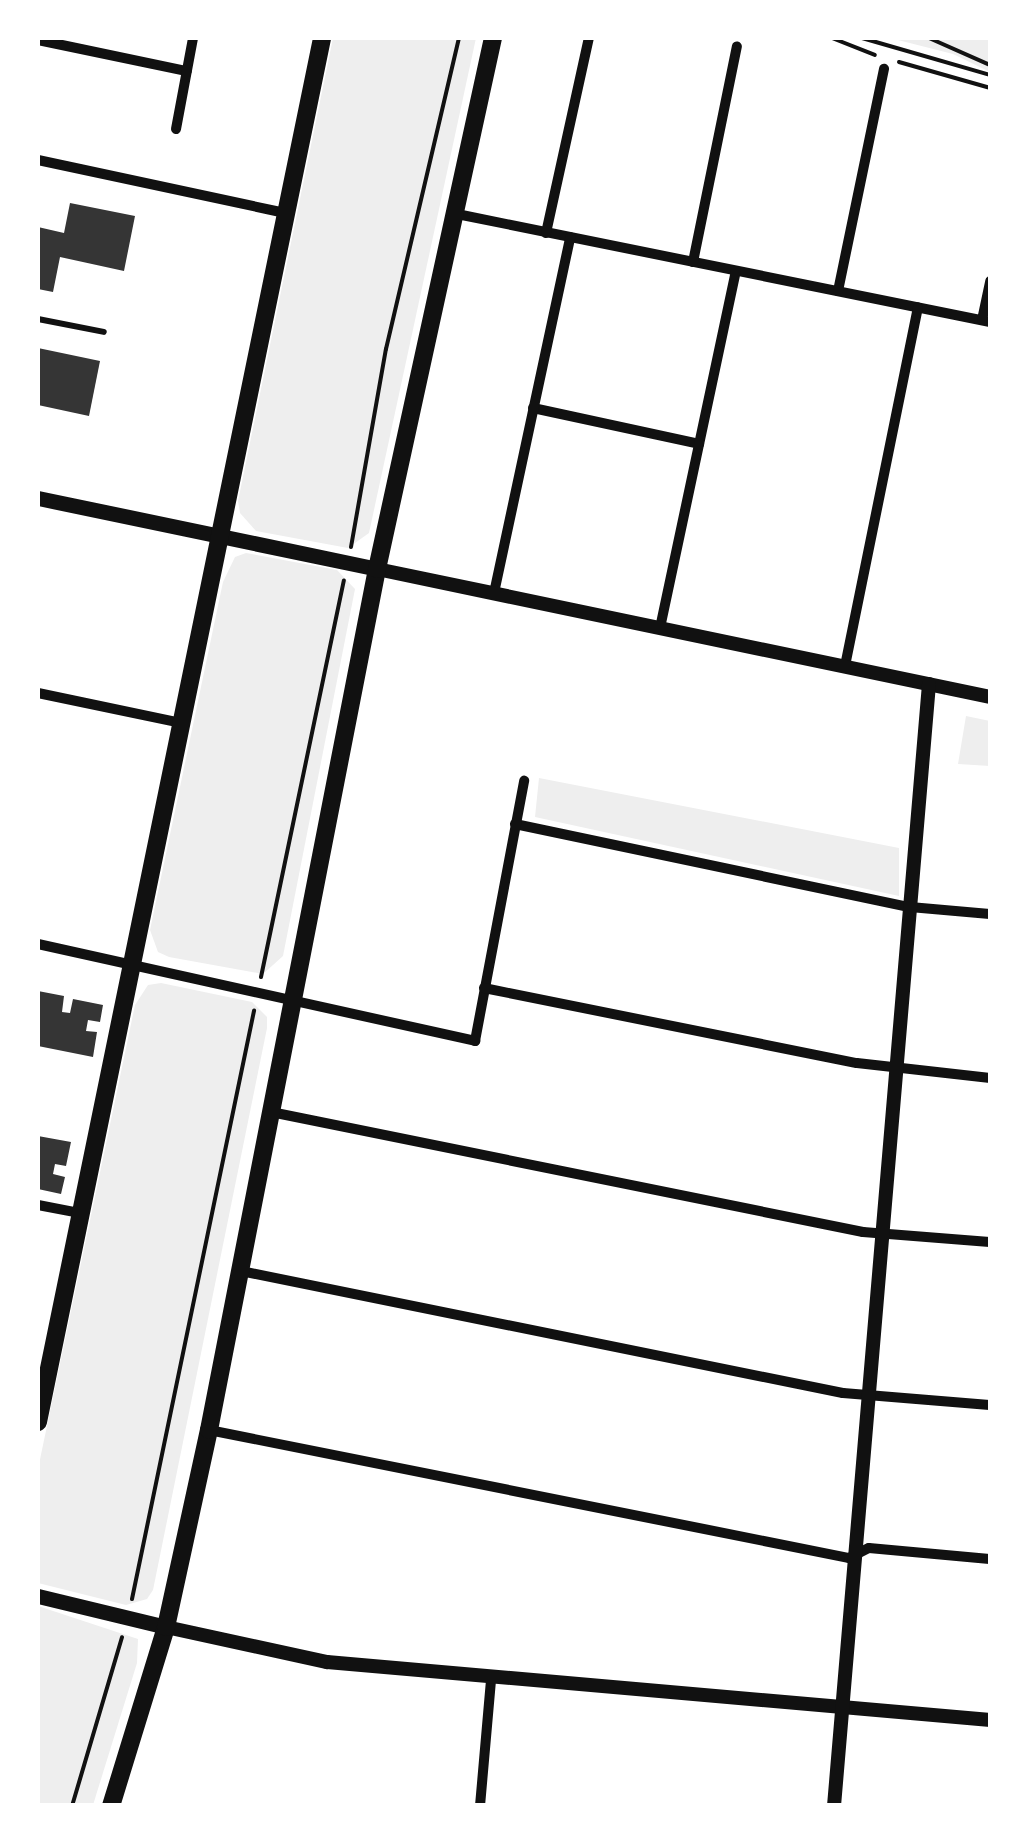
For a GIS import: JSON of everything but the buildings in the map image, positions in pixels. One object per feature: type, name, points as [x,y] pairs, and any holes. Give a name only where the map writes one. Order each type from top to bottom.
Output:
[{"type":"main road","points":[[38,1422],[42,1387],[183,723],[322,38]]},
{"type":"main road","points":[[111,1806],[166,1628],[209,1430],[377,568],[492,38]]},
{"type":"main road","points":[[38,498],[377,568]]},
{"type":"main road","points":[[38,1596],[166,1628]]},
{"type":"street","points":[[176,130],[193,38]]},
{"type":"street","points":[[546,233],[589,38]]},
{"type":"street","points":[[38,40],[187,71]]},
{"type":"street","points":[[694,262],[738,46]]},
{"type":"street","points":[[838,291],[884,69]]},
{"type":"street","points":[[38,160],[286,212]]},
{"type":"street","points":[[452,213],[986,321],[990,281]]},
{"type":"street","points":[[494,593],[570,238]]},
{"type":"street","points":[[660,628],[736,270]]},
{"type":"street","points":[[844,666],[918,307]]},
{"type":"street","points":[[533,408],[699,444]]},
{"type":"street","points":[[377,568],[990,696]]},
{"type":"street","points":[[834,1806],[929,684]]},
{"type":"street","points":[[38,693],[183,723]]},
{"type":"street","points":[[38,944],[475,1041],[524,781]]},
{"type":"street","points":[[515,824],[910,907],[990,914]]},
{"type":"street","points":[[484,988],[896,1070],[990,1078]]},
{"type":"street","points":[[271,1112],[882,1233],[990,1242]]},
{"type":"street","points":[[38,1206],[80,1213]]},
{"type":"street","points":[[242,1271],[869,1396],[990,1405]]},
{"type":"street","points":[[209,1430],[849,1558],[870,1548],[990,1559]]},
{"type":"street","points":[[166,1628],[292,1656],[490,1679],[990,1720]]},
{"type":"street","points":[[480,1806],[490,1679]]},
{"type":"lane","points":[[38,319],[104,332]]},
{"type":"path","points":[[72,1806],[128,1618],[348,562],[386,349],[459,38]]},
{"type":"path","points":[[832,38],[990,88]]},
{"type":"path","points":[[862,38],[990,74]]},
{"type":"path","points":[[929,38],[990,65]]},
{"type":"shaded area","points":[[333,38],[476,38],[369,533],[348,548],[256,531],[240,513],[238,501]]},
{"type":"shaded area","points":[[890,38],[990,38],[990,72],[953,54]]},
{"type":"shaded area","points":[[246,553],[337,570],[355,589],[283,956],[263,974],[169,957],[158,952],[150,930],[223,582],[235,557]]},
{"type":"shaded area","points":[[966,716],[990,721],[990,766],[958,764]]},
{"type":"shaded area","points":[[539,778],[899,848],[899,896],[535,817]]},
{"type":"shaded area","points":[[161,983],[252,1002],[267,1017],[267,1028],[153,1590],[147,1599],[126,1605],[38,1583],[38,1469],[135,1005],[148,985]]},
{"type":"shaded area","points":[[38,1606],[138,1639],[137,1663],[93,1805],[38,1805]]}]
